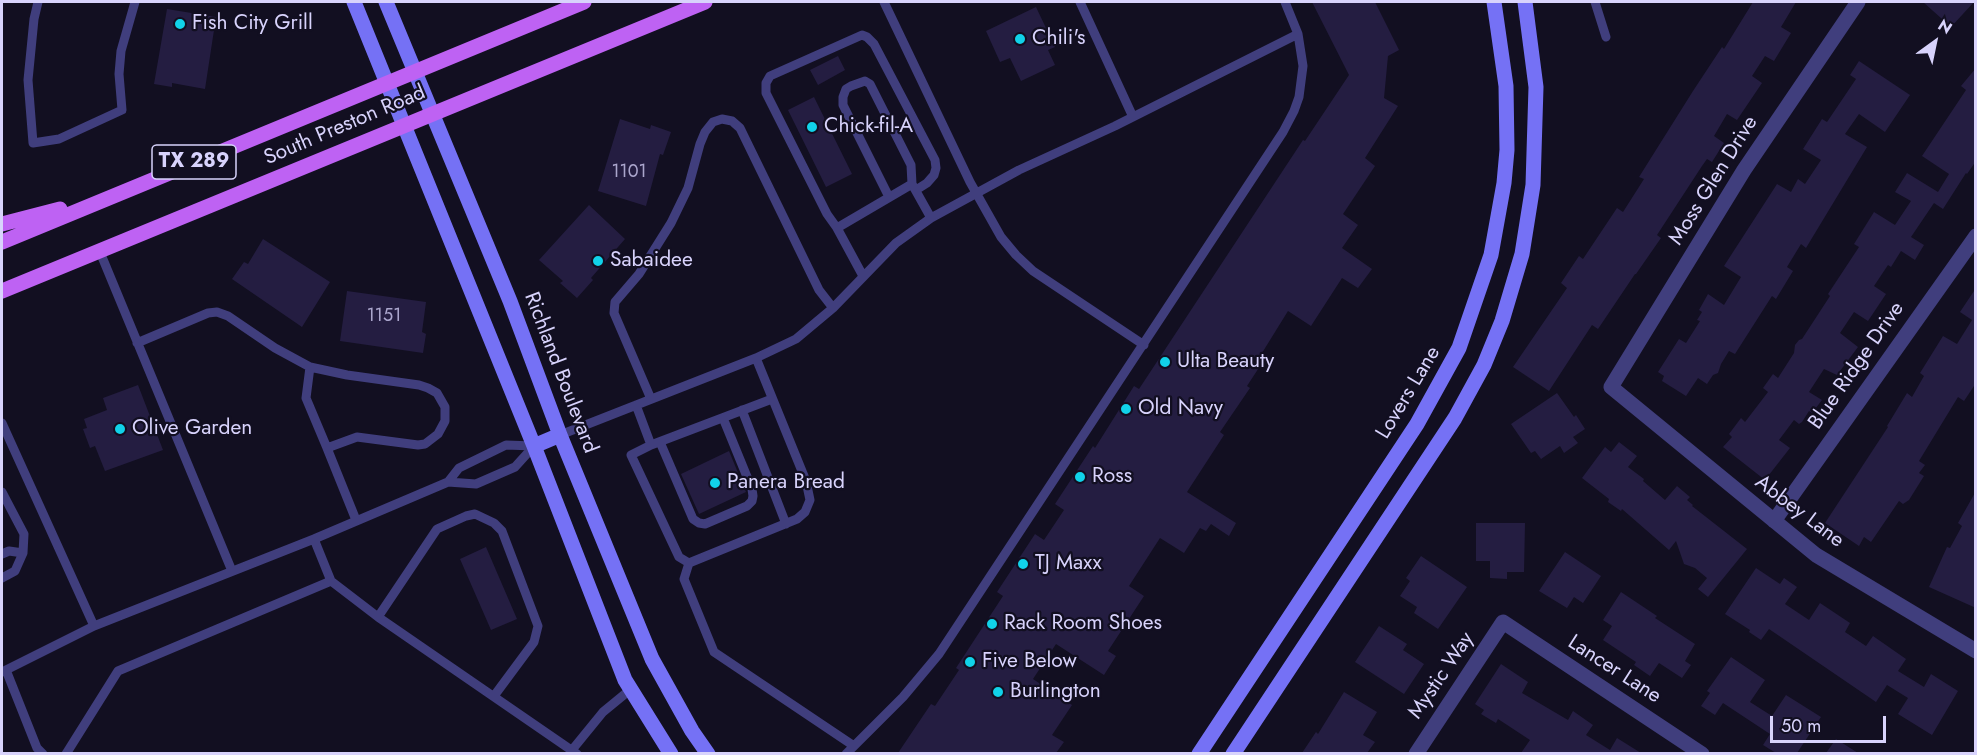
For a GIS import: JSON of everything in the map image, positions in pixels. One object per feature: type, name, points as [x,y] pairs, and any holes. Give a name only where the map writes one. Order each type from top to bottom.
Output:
[{"type":"main road","name":"South Preston Road","points":[[2,242],[584,2]]},
{"type":"main road","name":"South Preston Road","points":[[2,291],[432,112],[705,2]]},
{"type":"main road","points":[[2,223],[112,195]]},
{"type":"main road","points":[[2,300],[64,266]]},
{"type":"street","points":[[354,2],[534,446],[625,680],[672,753]]},
{"type":"street","name":"Richland Boulevard","points":[[386,2],[510,301],[560,435],[652,659],[692,731],[708,753]]},
{"type":"street","name":"Lovers Lane","points":[[1199,753],[1417,424],[1459,348],[1491,255],[1504,183],[1508,118],[1506,86],[1494,2]]},
{"type":"street","points":[[1233,753],[1455,418],[1479,374],[1502,321],[1522,254],[1533,185],[1536,87],[1525,2]]},
{"type":"street","name":"Moss Glen Drive","points":[[1611,387],[1744,170],[1858,2]]},
{"type":"street","name":"Blue Ridge Drive","points":[[1774,521],[1976,236]]},
{"type":"street","name":"Abbey Lane","points":[[1611,387],[1816,555],[1976,651]]},
{"type":"street","points":[[534,446],[560,435]]},
{"type":"street","name":"Mystic Way","points":[[1416,753],[1503,622]]},
{"type":"street","name":"Lancer Lane","points":[[1503,622],[1702,753]]},
{"type":"lane","points":[[38,2],[34,19],[28,80],[33,143],[59,139],[122,110],[119,74],[121,51],[135,2]]},
{"type":"lane","points":[[884,2],[975,193],[1001,237],[1034,271],[1144,345]]},
{"type":"lane","points":[[1080,2],[1134,117]]},
{"type":"lane","points":[[689,563],[684,579],[714,652],[850,750],[930,668],[1289,122],[1299,97],[1303,66],[1299,34],[1285,2]]},
{"type":"lane","points":[[1596,2],[1606,37]]},
{"type":"lane","points":[[560,435],[756,358],[796,339],[833,308],[896,243],[931,218],[1019,170],[1134,117],[1299,34]]},
{"type":"lane","points":[[837,228],[889,197],[927,183],[934,175],[936,168],[935,160],[874,44],[862,35],[770,76],[766,83],[766,93],[826,214],[837,228],[863,276]]},
{"type":"lane","points":[[889,197],[843,105],[846,89],[858,82],[865,81],[870,84],[911,165],[914,187],[931,218]]},
{"type":"lane","points":[[651,399],[614,313],[615,302],[639,274],[671,223],[687,188],[700,144],[705,132],[713,122],[722,119],[740,128],[819,290],[833,308]]},
{"type":"lane","points":[[100,252],[232,571]]},
{"type":"lane","points":[[137,343],[208,313],[217,312],[228,316],[275,348],[310,367],[428,388],[437,393],[445,407],[446,415],[442,429],[425,444],[357,437],[327,448]]},
{"type":"lane","points":[[689,563],[797,519],[805,512],[810,500],[806,481],[756,358]]},
{"type":"lane","points":[[310,367],[306,398],[356,520]]},
{"type":"lane","points":[[689,563],[679,557],[632,455],[655,443],[772,399]]},
{"type":"lane","points":[[636,405],[693,519],[705,524],[747,506],[753,496],[723,418]]},
{"type":"lane","points":[[742,410],[786,524]]},
{"type":"lane","points":[[2,423],[94,626]]},
{"type":"lane","points":[[448,482],[459,468],[506,445],[534,446]]},
{"type":"lane","points":[[43,753],[37,748],[4,671],[94,626],[314,539],[448,482],[476,484],[515,467],[534,446]]},
{"type":"lane","points":[[2,492],[24,534],[23,553],[15,571],[2,578]]},
{"type":"lane","points":[[378,617],[437,529],[475,514],[494,523],[502,531],[538,626],[534,642],[494,696]]},
{"type":"lane","points":[[314,539],[331,580],[378,617],[575,752],[603,712],[631,689]]},
{"type":"lane","points":[[2,554],[9,551],[23,553]]},
{"type":"lane","points":[[66,753],[118,671],[331,580]]},
{"type":"building","points":[[1312,2],[1375,2],[1399,50],[1388,56],[1384,98],[1398,106],[1365,158],[1375,166],[1343,214],[1358,225],[1342,248],[1372,269],[1358,288],[1342,278],[1311,326],[1288,311],[1262,353],[1266,357],[1247,386],[1250,388],[1220,432],[1224,435],[1187,492],[1236,523],[1229,536],[1211,524],[1206,531],[1200,528],[1184,553],[1160,538],[1129,586],[1144,596],[1108,651],[1116,656],[1104,675],[1056,644],[1033,679],[1072,705],[1052,735],[1064,742],[1056,753],[898,753],[931,704],[935,706],[959,670],[956,668],[1003,596],[997,592],[1035,534],[1044,540],[1064,510],[1055,504],[1093,446],[1095,448],[1134,386],[1139,389],[1303,140],[1305,141],[1349,75]]},
{"type":"building","points":[[1753,2],[1796,2],[1781,27],[1791,33],[1774,61],[1765,56],[1752,76],[1762,83],[1737,120],[1727,114],[1714,136],[1724,143],[1712,162],[1707,159],[1702,166],[1657,235],[1661,238],[1598,329],[1592,325],[1549,391],[1513,367],[1567,288],[1561,283],[1579,256],[1583,259],[1617,208],[1623,212],[1644,179],[1639,177]]},
{"type":"building","points":[[1923,2],[1974,2],[1951,27]]},
{"type":"building","name":"Chili's","points":[[1036,7],[1055,47],[1048,50],[1055,65],[1021,81],[1010,58],[1000,62],[986,31]]},
{"type":"building","points":[[167,9],[216,17],[205,89],[172,83],[172,87],[154,84]]},
{"type":"building","points":[[838,56],[845,70],[818,85],[810,70]]},
{"type":"building","points":[[1859,61],[1910,95],[1885,132],[1859,114],[1845,134],[1867,147],[1806,248],[1801,244],[1787,267],[1793,271],[1776,299],[1772,296],[1735,354],[1729,351],[1718,373],[1713,375],[1707,384],[1698,378],[1686,396],[1662,381],[1664,376],[1658,372],[1679,339],[1686,343],[1700,321],[1697,320],[1702,312],[1699,310],[1708,294],[1724,305],[1741,277],[1724,266],[1777,184],[1791,192],[1798,179],[1805,184],[1821,160],[1803,149],[1822,119],[1827,122],[1856,79],[1850,75]]},
{"type":"building","points":[[1976,68],[1976,161],[1943,209],[1934,203],[1911,237],[1924,245],[1915,260],[1901,251],[1891,267],[1888,265],[1874,286],[1886,294],[1868,321],[1854,312],[1840,333],[1858,347],[1837,375],[1824,369],[1809,392],[1822,400],[1812,413],[1809,411],[1802,422],[1799,424],[1794,420],[1779,440],[1790,448],[1765,480],[1723,447],[1732,437],[1729,434],[1741,418],[1745,422],[1768,392],[1763,388],[1773,374],[1778,378],[1794,353],[1795,345],[1802,339],[1859,247],[1854,244],[1874,212],[1895,225],[1911,201],[1895,192],[1907,173],[1938,192],[1949,174],[1922,156],[1966,90],[1961,86]]},
{"type":"building","name":"Chick-fil-A","points":[[814,97],[852,174],[826,187],[788,110]]},
{"type":"building","points":[[620,119],[650,129],[651,125],[671,132],[663,155],[660,154],[646,206],[598,191]]},
{"type":"building","points":[[589,205],[625,239],[577,298],[560,283],[563,281],[539,260]]},
{"type":"building","points":[[263,239],[330,282],[302,327],[232,279],[244,262],[248,264]]},
{"type":"building","points":[[1976,288],[1976,383],[1964,401],[1958,397],[1919,461],[1925,465],[1919,473],[1924,476],[1909,500],[1903,504],[1899,501],[1871,542],[1864,537],[1859,546],[1825,523],[1888,427],[1907,393],[1912,397],[1924,376],[1920,373],[1943,336],[1957,344],[1972,320],[1960,312]]},
{"type":"building","points":[[347,291],[426,302],[422,332],[426,334],[423,353],[340,341]]},
{"type":"building","name":"Olive Garden","points":[[138,385],[163,450],[105,471],[95,446],[90,448],[83,429],[87,428],[84,419],[107,410],[103,398]]},
{"type":"building","points":[[1557,393],[1585,429],[1573,437],[1578,443],[1564,453],[1560,446],[1541,459],[1535,451],[1531,453],[1511,424]]},
{"type":"building","points":[[1619,442],[1637,456],[1628,467],[1665,500],[1677,486],[1690,497],[1687,500],[1692,506],[1747,549],[1708,597],[1698,589],[1707,578],[1695,568],[1684,564],[1676,541],[1669,550],[1622,509],[1621,511],[1608,502],[1609,499],[1582,478],[1605,447],[1611,452]]},
{"type":"building","name":"Panera Bread","points":[[729,451],[746,492],[699,514],[681,474]]},
{"type":"building","points":[[1976,491],[1976,608],[1929,587],[1947,547],[1950,548],[1962,526],[1958,523]]},
{"type":"building","points":[[1476,523],[1525,523],[1524,572],[1507,572],[1507,579],[1490,578],[1490,561],[1476,561]]},
{"type":"building","points":[[486,547],[517,619],[491,630],[460,559]]},
{"type":"building","points":[[1565,552],[1601,576],[1583,603],[1574,597],[1567,608],[1539,591]]},
{"type":"building","points":[[1421,556],[1467,587],[1438,629],[1414,613],[1417,607],[1400,596],[1410,581],[1406,578]]},
{"type":"building","points":[[1756,568],[1780,584],[1784,578],[1797,587],[1785,604],[1809,620],[1820,603],[1850,623],[1845,632],[1866,646],[1873,636],[1906,659],[1898,671],[1924,687],[1931,674],[1958,691],[1932,735],[1898,714],[1908,698],[1887,685],[1876,702],[1769,629],[1761,640],[1725,614]]},
{"type":"building","points":[[1621,592],[1695,644],[1685,661],[1691,665],[1682,678],[1659,663],[1650,676],[1634,665],[1636,662],[1603,640],[1612,626],[1603,620]]},
{"type":"building","points":[[1379,626],[1407,644],[1403,650],[1424,664],[1404,694],[1355,662]]},
{"type":"building","points":[[1731,657],[1765,680],[1750,702],[1772,716],[1786,695],[1821,717],[1797,753],[1776,753],[1763,745],[1770,734],[1723,703],[1715,715],[1701,706],[1710,693],[1707,691]]},
{"type":"building","points":[[1501,664],[1528,682],[1522,693],[1568,720],[1573,711],[1593,725],[1586,735],[1610,750],[1617,738],[1641,753],[1521,753],[1530,740],[1498,719],[1496,723],[1481,714],[1484,710],[1475,704]]},
{"type":"building","points":[[1344,692],[1377,712],[1363,735],[1375,742],[1367,753],[1302,753],[1316,732],[1318,734]]},
{"type":"building","points":[[1836,739],[1858,753],[1826,753]]},
{"type":"place","name":"Fish City Grill","points":[[180,24]]},
{"type":"place","name":"Chili's","points":[[1020,39]]},
{"type":"place","name":"Chick-fil-A","points":[[812,127]]},
{"type":"place","name":"Sabaidee","points":[[598,261]]},
{"type":"place","name":"Ulta Beauty","points":[[1165,362]]},
{"type":"place","name":"Old Navy","points":[[1126,409]]},
{"type":"place","name":"Olive Garden","points":[[120,429]]},
{"type":"place","name":"Ross","points":[[1080,477]]},
{"type":"place","name":"Panera Bread","points":[[715,483]]},
{"type":"place","name":"TJ Maxx","points":[[1023,564]]},
{"type":"place","name":"Rack Room Shoes","points":[[992,624]]},
{"type":"place","name":"Five Below","points":[[970,662]]},
{"type":"place","name":"Burlington","points":[[998,692]]}]
